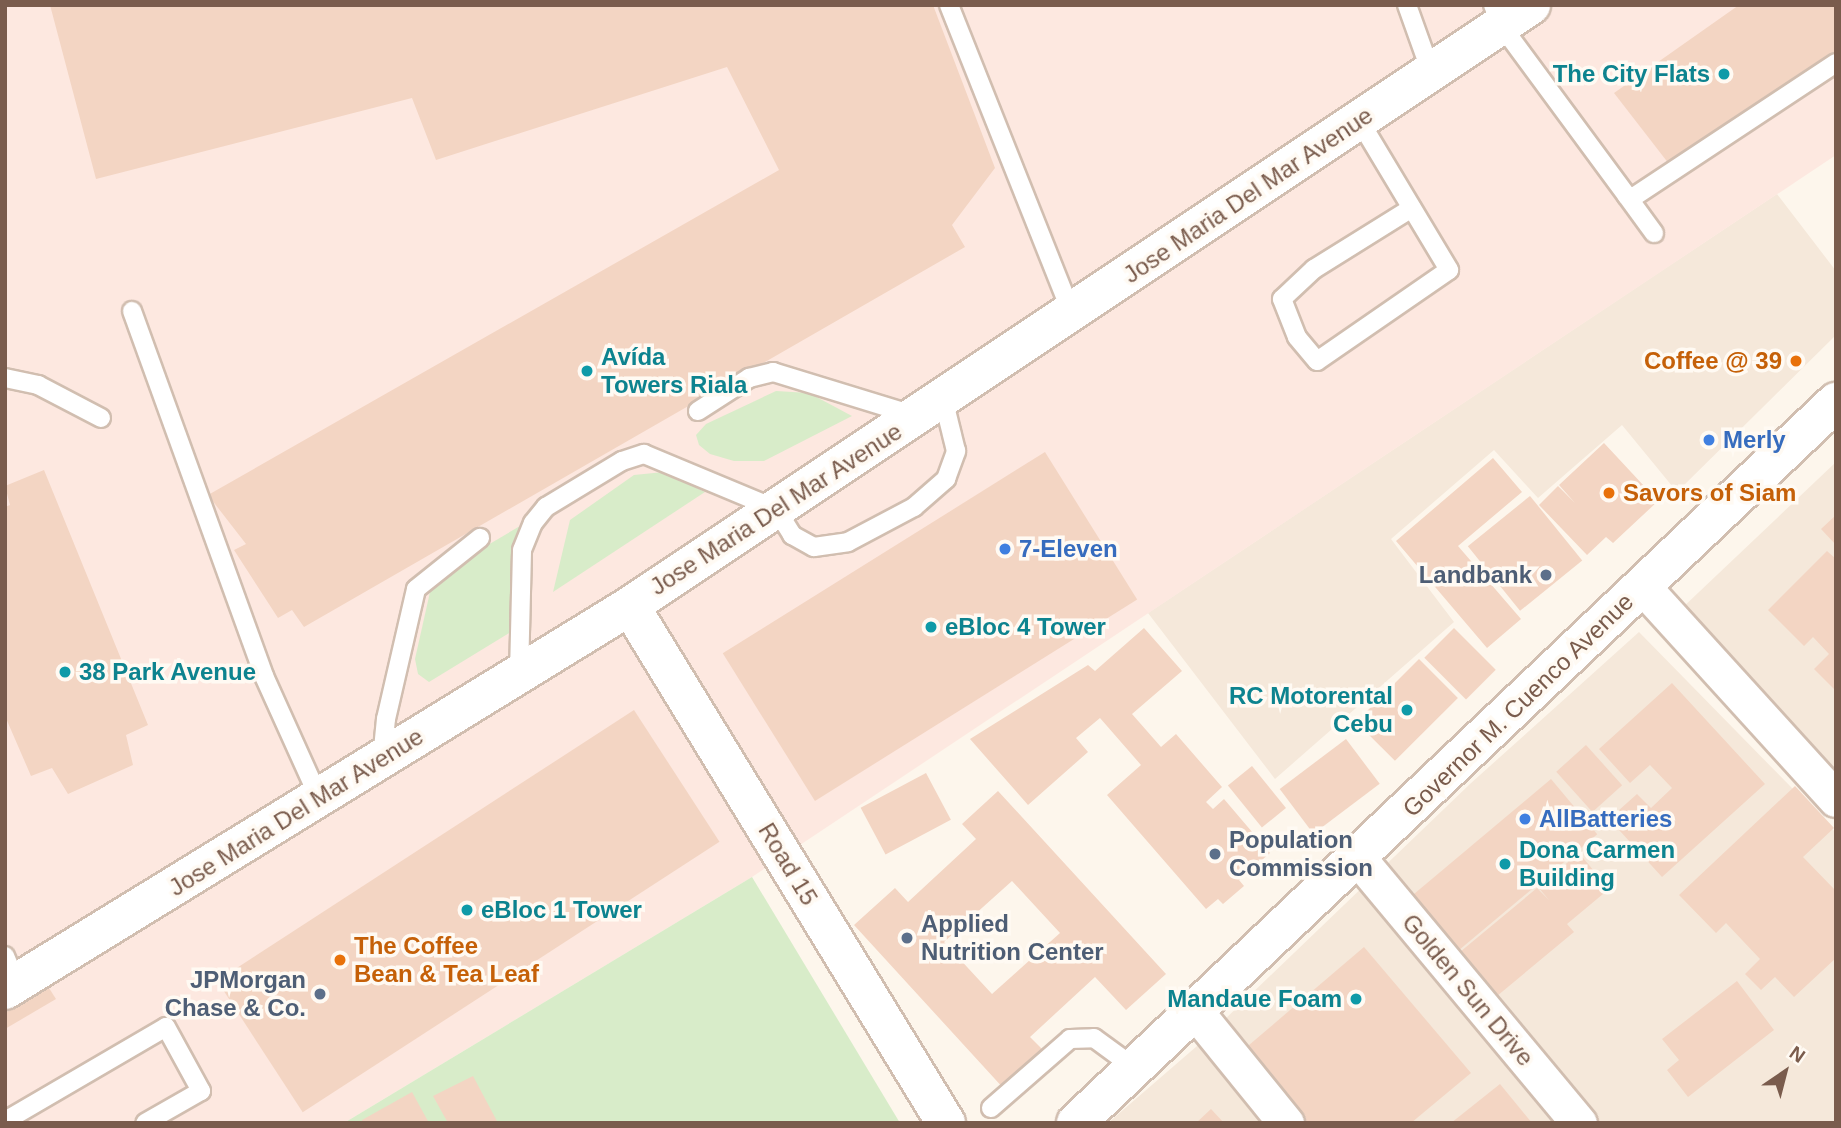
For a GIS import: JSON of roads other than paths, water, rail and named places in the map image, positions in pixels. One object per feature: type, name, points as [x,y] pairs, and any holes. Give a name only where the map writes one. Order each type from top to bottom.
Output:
[{"type":"street","name":"Jose Maria Del Mar Avenue","points":[[9,976],[319,798],[629,606],[1072,314],[1431,72],[1508,12]]},
{"type":"street","name":"Governor M. Cuenco Avenue","points":[[1076,1123],[1196,1012],[1836,401]]},
{"type":"street","points":[[1642,586],[1836,799]]},
{"type":"street","name":"Road 15","points":[[629,606],[946,1123]]},
{"type":"street","name":"Golden Sun Drive","points":[[1358,858],[1579,1123]]},
{"type":"street","points":[[1196,1012],[1286,1123]]},
{"type":"lane","points":[[948,5],[1072,314]]},
{"type":"lane","points":[[1407,5],[1431,72]]},
{"type":"lane","points":[[1508,12],[1654,233]]},
{"type":"lane","points":[[1627,195],[1635,196],[1836,63]]},
{"type":"lane","points":[[1359,120],[1412,208],[1449,270],[1317,362],[1297,337],[1282,299],[1314,269],[1412,208]]},
{"type":"lane","points":[[132,311],[264,676],[319,798]]},
{"type":"lane","points":[[519,674],[523,550],[533,523],[546,507],[622,461],[643,454],[776,509],[792,535],[814,547],[848,542],[914,507],[946,479],[956,451],[930,407],[773,372],[748,378],[698,411]]},
{"type":"lane","points":[[5,378],[38,385],[101,418]]},
{"type":"lane","points":[[382,759],[386,719],[416,589],[480,538]]},
{"type":"lane","points":[[5,1121],[166,1027],[201,1091],[145,1123]]},
{"type":"lane","points":[[991,1108],[1070,1039],[1094,1038],[1135,1068]]},
{"type":"place","name":"The City Flats","points":[[1724,74]]},
{"type":"place","name":"Coffee @ 39","points":[[1796,361]]},
{"type":"place","name":"Avída Towers Riala","points":[[587,371]]},
{"type":"place","name":"Merly","points":[[1709,440]]},
{"type":"place","name":"Savors of Siam","points":[[1609,493]]},
{"type":"place","name":"7-Eleven","points":[[1005,549]]},
{"type":"place","name":"Landbank","points":[[1546,575]]},
{"type":"place","name":"eBloc 4 Tower","points":[[931,627]]},
{"type":"place","name":"38 Park Avenue","points":[[65,672]]},
{"type":"place","name":"RC Motorental Cebu","points":[[1407,710]]},
{"type":"place","name":"AllBatteries","points":[[1525,819]]},
{"type":"place","name":"Population Commission","points":[[1215,854]]},
{"type":"place","name":"Dona Carmen Building","points":[[1505,864]]},
{"type":"place","name":"eBloc 1 Tower","points":[[467,910]]},
{"type":"place","name":"Applied Nutrition Center","points":[[907,938]]},
{"type":"place","name":"The Coffee Bean & Tea Leaf","points":[[340,960]]},
{"type":"place","name":"JPMorgan Chase & Co.","points":[[320,994]]},
{"type":"place","name":"Mandaue Foam","points":[[1356,999]]}]
